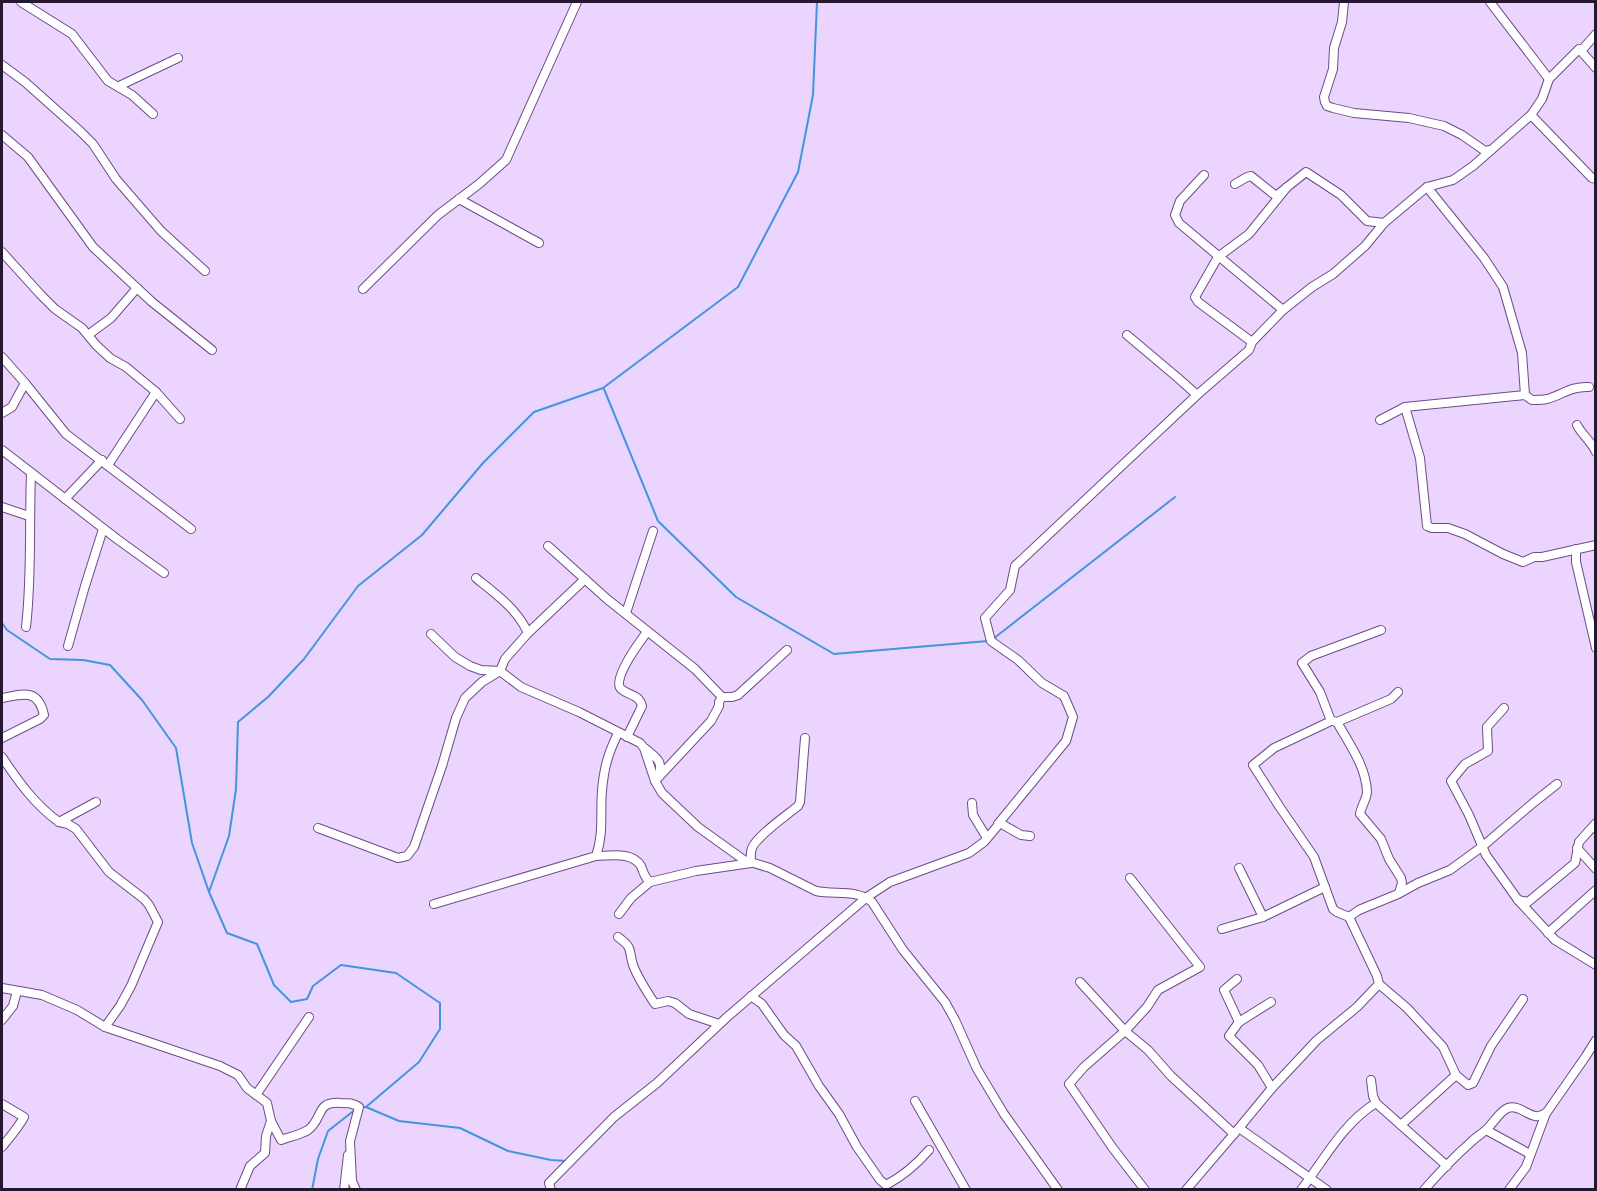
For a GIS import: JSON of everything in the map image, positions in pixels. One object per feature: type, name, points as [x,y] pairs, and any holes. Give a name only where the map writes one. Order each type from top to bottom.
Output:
[{"type":"street","points":[[21,2],[72,34],[108,81],[132,95],[153,114]]},
{"type":"street","points":[[363,289],[438,215],[506,160],[577,2]]},
{"type":"street","points":[[1344,2],[1342,22],[1334,48],[1333,69],[1324,97],[1328,106],[1353,113],[1409,118],[1444,126],[1485,151],[1490,150]]},
{"type":"street","points":[[1490,2],[1548,79]]},
{"type":"street","points":[[551,1190],[549,1183],[614,1117],[657,1083],[719,1024],[867,897],[890,882],[969,853],[984,842],[1066,741],[1073,717],[1064,696],[1042,683],[1018,660],[991,641],[985,618],[1010,590],[1015,566],[1197,395],[1249,350],[1252,342],[1283,310],[1348,262],[1384,223],[1427,187],[1453,180],[1473,166],[1531,115],[1542,99],[1548,79],[1579,49],[1581,51],[1596,34]]},
{"type":"street","points":[[1581,51],[1596,68]]},
{"type":"street","points":[[119,86],[178,58]]},
{"type":"street","points":[[2,65],[25,82],[93,144],[116,179],[161,231],[205,271]]},
{"type":"street","points":[[1531,115],[1592,178],[1596,179]]},
{"type":"street","points":[[2,135],[28,157],[93,247],[137,288],[212,350]]},
{"type":"street","points":[[1235,184],[1251,176],[1276,196],[1306,172],[1341,195],[1367,221],[1384,223]]},
{"type":"street","points":[[1204,175],[1180,201],[1174,215],[1179,223],[1218,257],[1283,310]]},
{"type":"street","points":[[1252,342],[1198,302],[1195,297],[1218,257],[1249,234],[1287,187]]},
{"type":"street","points":[[1427,187],[1484,258],[1503,287],[1522,353],[1525,395]]},
{"type":"street","points":[[459,199],[539,243]]},
{"type":"street","points":[[2,252],[39,294],[88,335],[110,358],[126,367],[156,392],[180,419]]},
{"type":"street","points":[[88,335],[111,318],[137,288]]},
{"type":"street","points":[[1127,335],[1197,395]]},
{"type":"street","points":[[2,357],[66,434],[191,529]]},
{"type":"street","points":[[2,413],[12,407],[25,383]]},
{"type":"street","points":[[1380,420],[1405,407],[1525,395],[1532,400],[1546,399],[1565,390],[1582,386],[1589,387]]},
{"type":"street","points":[[65,499],[105,463],[156,392]]},
{"type":"street","points":[[1405,407],[1420,458],[1427,526],[1448,528],[1465,534],[1523,562],[1533,557],[1596,545]]},
{"type":"street","points":[[1577,425],[1596,452]]},
{"type":"street","points":[[2,450],[103,529],[164,573]]},
{"type":"street","points":[[26,627],[29,597],[29,516],[32,473]]},
{"type":"street","points":[[2,507],[29,516]]},
{"type":"street","points":[[68,646],[103,529]]},
{"type":"street","points":[[626,613],[653,531]]},
{"type":"street","points":[[548,546],[647,632],[694,669],[722,697],[732,697],[738,694],[787,651]]},
{"type":"street","points":[[1576,549],[1576,562],[1596,648]]},
{"type":"street","points":[[476,578],[515,612],[528,633]]},
{"type":"street","points":[[318,828],[398,858],[407,856],[414,847],[456,718],[465,698],[482,682],[500,671],[505,658],[528,633],[585,579]]},
{"type":"street","points":[[1381,630],[1311,656],[1302,663],[1320,692],[1334,722],[1363,768],[1367,794],[1360,814],[1381,839],[1389,859],[1401,878],[1401,889],[1398,894]]},
{"type":"street","points":[[627,737],[642,706],[636,696],[618,685],[629,656],[647,632]]},
{"type":"street","points":[[431,634],[455,657],[470,666],[481,670],[500,671],[522,687],[640,742],[665,796],[698,827],[740,858],[770,868],[816,891],[859,894],[867,897],[903,950],[945,1002],[973,1062],[999,1105],[1058,1190]]},
{"type":"street","points":[[1398,692],[1391,699],[1274,748],[1253,765],[1314,857],[1334,909],[1349,917],[1379,984],[1407,1008],[1443,1047],[1456,1075],[1468,1085],[1473,1083],[1491,1046],[1523,999]]},
{"type":"street","points":[[2,699],[30,694],[36,698],[44,716],[2,738]]},
{"type":"street","points":[[657,779],[711,721],[722,697]]},
{"type":"street","points":[[1504,708],[1487,727],[1488,751],[1465,764],[1451,781],[1486,855],[1518,900],[1555,940],[1596,965]]},
{"type":"street","points":[[596,856],[601,841],[602,791],[606,760],[618,733]]},
{"type":"street","points":[[751,863],[751,852],[759,838],[801,802],[805,738]]},
{"type":"street","points":[[2,757],[23,788],[52,817],[76,829],[109,872],[144,899],[158,922],[131,986],[105,1027]]},
{"type":"street","points":[[1349,917],[1359,910],[1450,870],[1483,846],[1557,784]]},
{"type":"street","points":[[59,822],[96,802]]},
{"type":"street","points":[[972,803],[973,815],[987,838]]},
{"type":"street","points":[[1518,900],[1528,902],[1575,864],[1579,842],[1596,823]]},
{"type":"street","points":[[999,824],[1024,836],[1030,836]]},
{"type":"street","points":[[1577,848],[1596,869]]},
{"type":"street","points":[[434,904],[596,856],[626,855],[640,865],[645,878],[650,882]]},
{"type":"street","points":[[619,914],[631,898],[650,882],[696,871],[751,863]]},
{"type":"street","points":[[1239,868],[1263,916]]},
{"type":"street","points":[[1130,878],[1200,967],[1158,990],[1147,1007],[1125,1031],[1084,1067],[1069,1084],[1145,1190]]},
{"type":"street","points":[[1222,929],[1263,916],[1325,887]]},
{"type":"street","points":[[1548,933],[1596,890]]},
{"type":"street","points":[[618,937],[629,946],[636,972],[655,1004],[668,1001],[675,1003],[689,1014],[719,1024]]},
{"type":"street","points":[[1237,979],[1224,990],[1239,1022]]},
{"type":"street","points":[[1080,982],[1171,1076],[1236,1131],[1327,1190]]},
{"type":"street","points":[[1186,1190],[1272,1088],[1317,1040],[1358,1007],[1379,984]]},
{"type":"street","points":[[2,988],[36,993],[87,1015],[105,1027],[220,1066],[237,1075],[255,1095],[267,1103],[271,1121],[281,1140],[308,1129],[318,1119],[322,1107],[327,1103],[353,1104],[359,1107],[352,1133],[351,1149],[352,1181],[356,1190]]},
{"type":"street","points":[[2,1020],[13,1006],[17,990]]},
{"type":"street","points":[[751,996],[762,1004],[784,1035],[795,1046],[819,1086],[840,1114],[857,1148],[880,1180],[886,1185],[894,1181],[918,1162],[929,1149]]},
{"type":"street","points":[[1271,1002],[1239,1022],[1229,1036],[1258,1065],[1272,1088]]},
{"type":"street","points":[[255,1095],[309,1017]]},
{"type":"street","points":[[1509,1190],[1526,1167],[1547,1112],[1596,1040]]},
{"type":"street","points":[[1401,1125],[1456,1075]]},
{"type":"street","points":[[1371,1080],[1376,1103],[1389,1117],[1447,1166]]},
{"type":"street","points":[[915,1101],[966,1190]]},
{"type":"street","points":[[1301,1190],[1333,1146],[1363,1111],[1376,1103]]},
{"type":"street","points":[[2,1104],[24,1117],[2,1147]]},
{"type":"street","points":[[1424,1190],[1507,1108],[1518,1109],[1539,1117],[1547,1112]]},
{"type":"street","points":[[240,1190],[250,1166],[265,1153],[266,1136],[271,1121]]},
{"type":"street","points":[[1486,1131],[1530,1154]]},
{"type":"street","points":[[344,1190],[346,1158],[351,1149]]},
{"type":"waterway","points":[[209,892],[229,836],[236,789],[238,722],[268,697],[304,659],[358,586],[422,535],[483,463],[534,412],[603,388],[738,287],[798,172],[813,95],[817,2]]},
{"type":"waterway","points":[[604,389],[658,521],[736,597],[834,654],[988,641]]},
{"type":"waterway","points":[[993,639],[1175,497]]},
{"type":"waterway","points":[[2,623],[7,630],[50,659],[83,660],[110,665],[142,700],[176,748],[192,843],[209,892],[227,933],[257,944],[274,985],[291,1002],[307,999],[313,986],[341,965],[396,973],[440,1003],[440,1029],[419,1062],[366,1107],[361,1107]]},
{"type":"waterway","points":[[366,1107],[399,1121],[460,1128],[508,1151],[567,1161]]},
{"type":"waterway","points":[[312,1190],[318,1159],[328,1131],[356,1109]]}]
